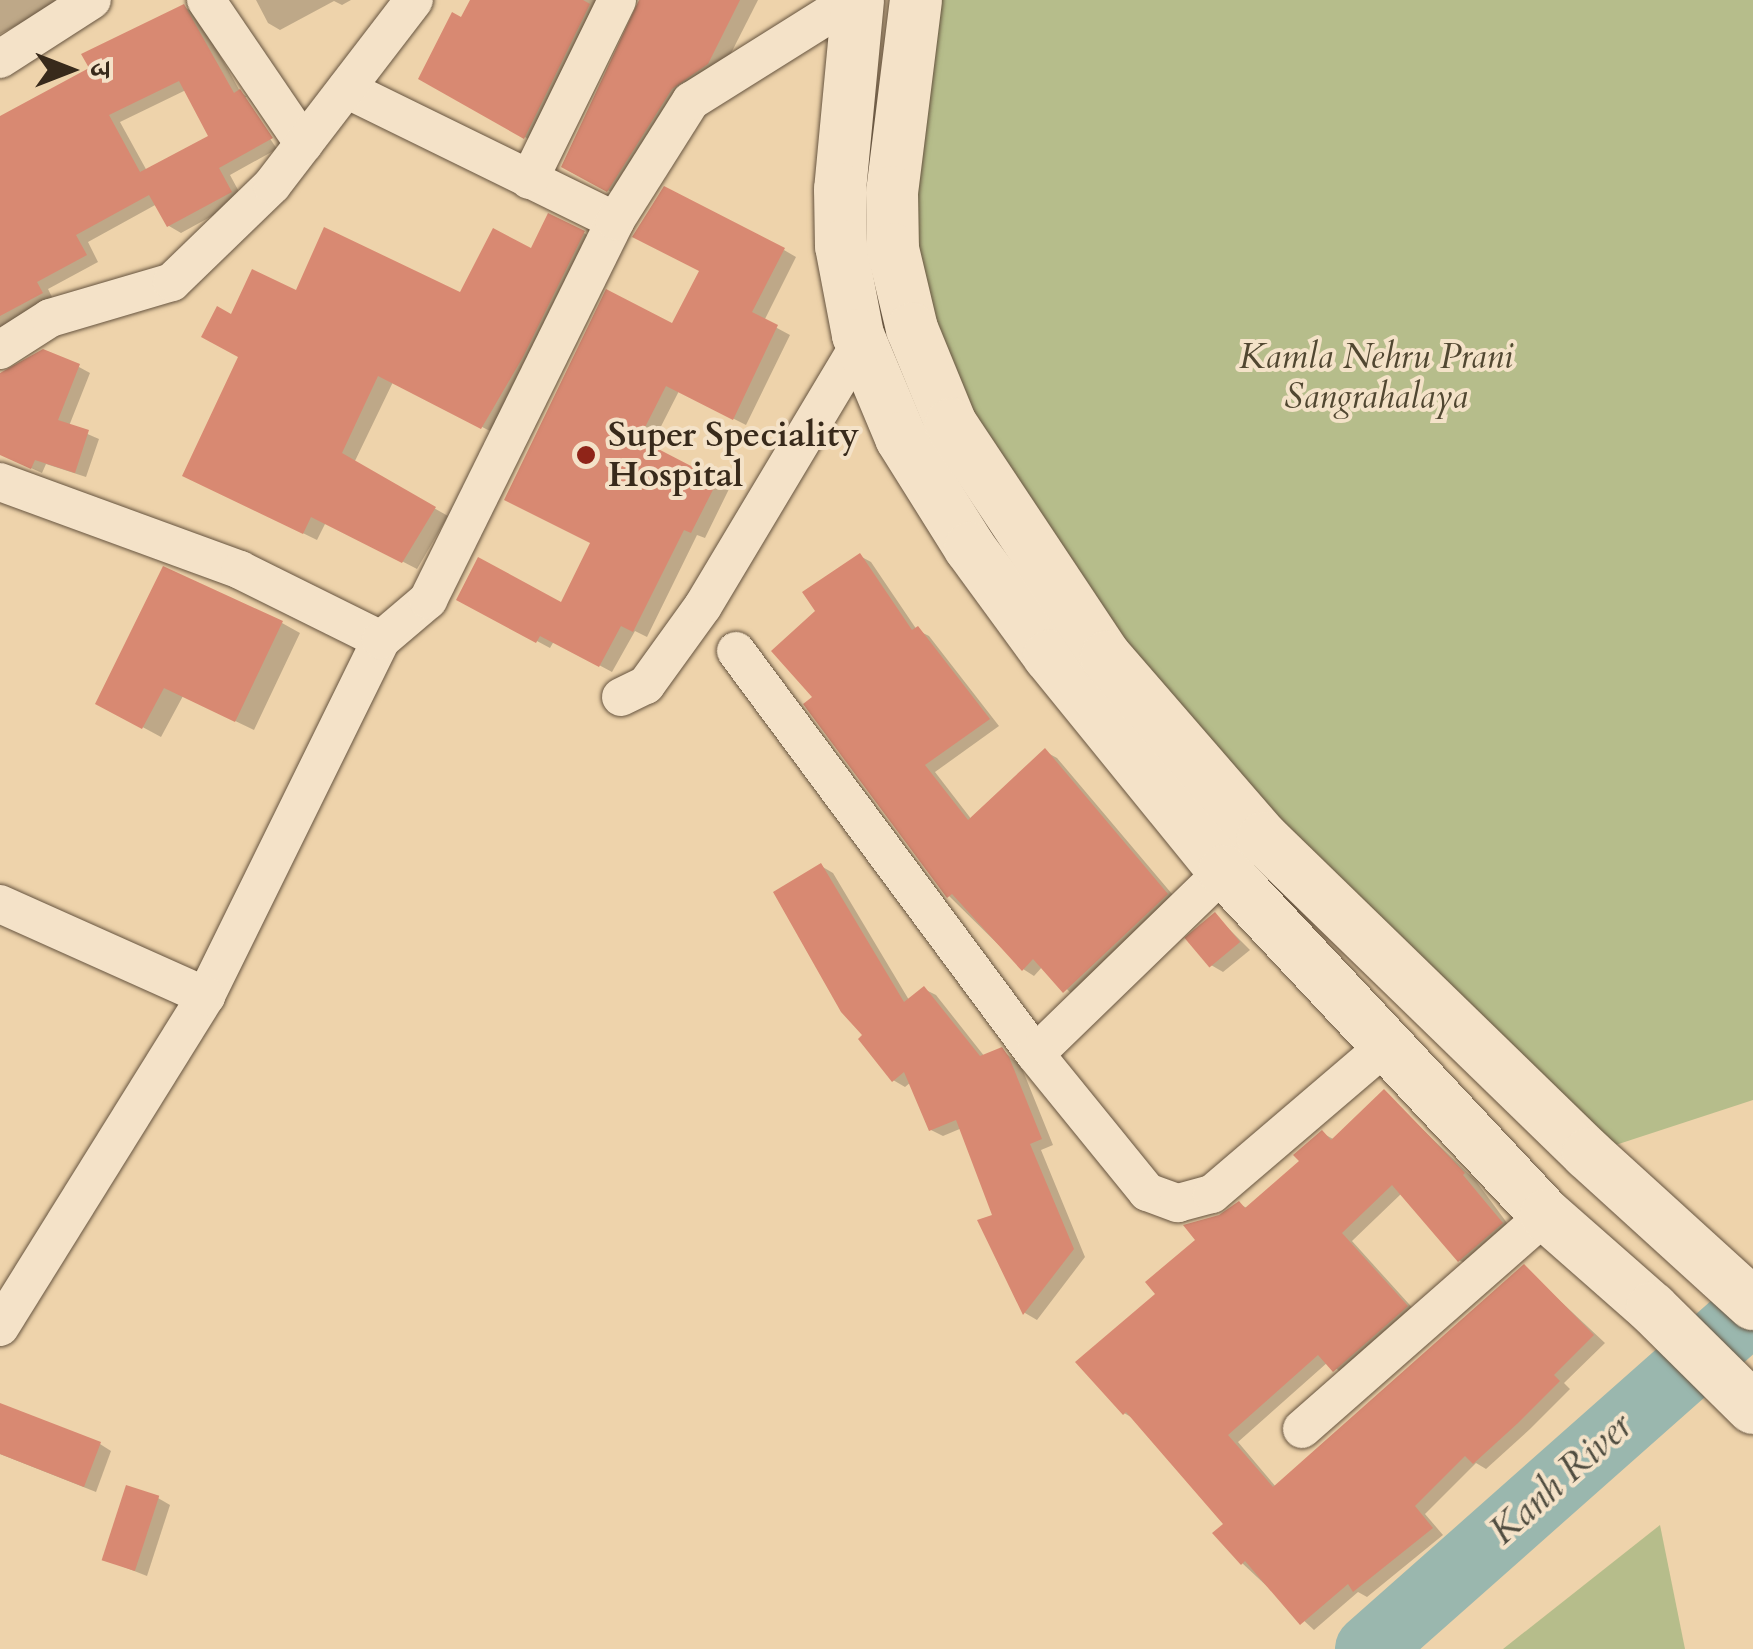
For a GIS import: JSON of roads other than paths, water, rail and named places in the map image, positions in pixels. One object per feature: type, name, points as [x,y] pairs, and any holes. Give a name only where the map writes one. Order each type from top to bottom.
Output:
[{"type":"main road","points":[[856,0],[840,190],[841,246],[862,342],[901,438],[970,548],[1049,656],[1224,871],[1546,1215],[1652,1308],[1753,1408]]},
{"type":"main road","points":[[916,0],[892,192],[894,249],[912,329],[950,424],[1106,657],[1264,838],[1588,1154],[1753,1304]]},
{"type":"street","points":[[0,59],[92,0]]},
{"type":"street","points":[[206,0],[304,144]]},
{"type":"street","points":[[0,350],[50,318],[172,282],[272,186],[414,0]]},
{"type":"street","points":[[529,180],[617,0]]},
{"type":"street","points":[[0,1327],[206,996],[382,640],[428,600],[614,221],[690,101],[856,0]]},
{"type":"street","points":[[346,89],[614,221]]},
{"type":"street","points":[[622,696],[646,686],[703,606],[862,342]]},
{"type":"street","points":[[0,482],[240,570],[382,640]]},
{"type":"street","points":[[736,651],[1036,1054],[1147,1192],[1178,1203],[1212,1194],[1385,1046]]},
{"type":"street","points":[[1036,1054],[1224,871]]},
{"type":"street","points":[[0,904],[206,996]]},
{"type":"street","points":[[1302,1429],[1546,1215]]},
{"type":"waterway","name":"Kanh River","points":[[1369,1649],[1753,1309]]},
{"type":"place","name":"Super Speciality Hospital","points":[[586,455]]},
{"type":"park label","name":"Kamla Nehru Prani Sangrahalaya","points":[[1376,377]]}]
